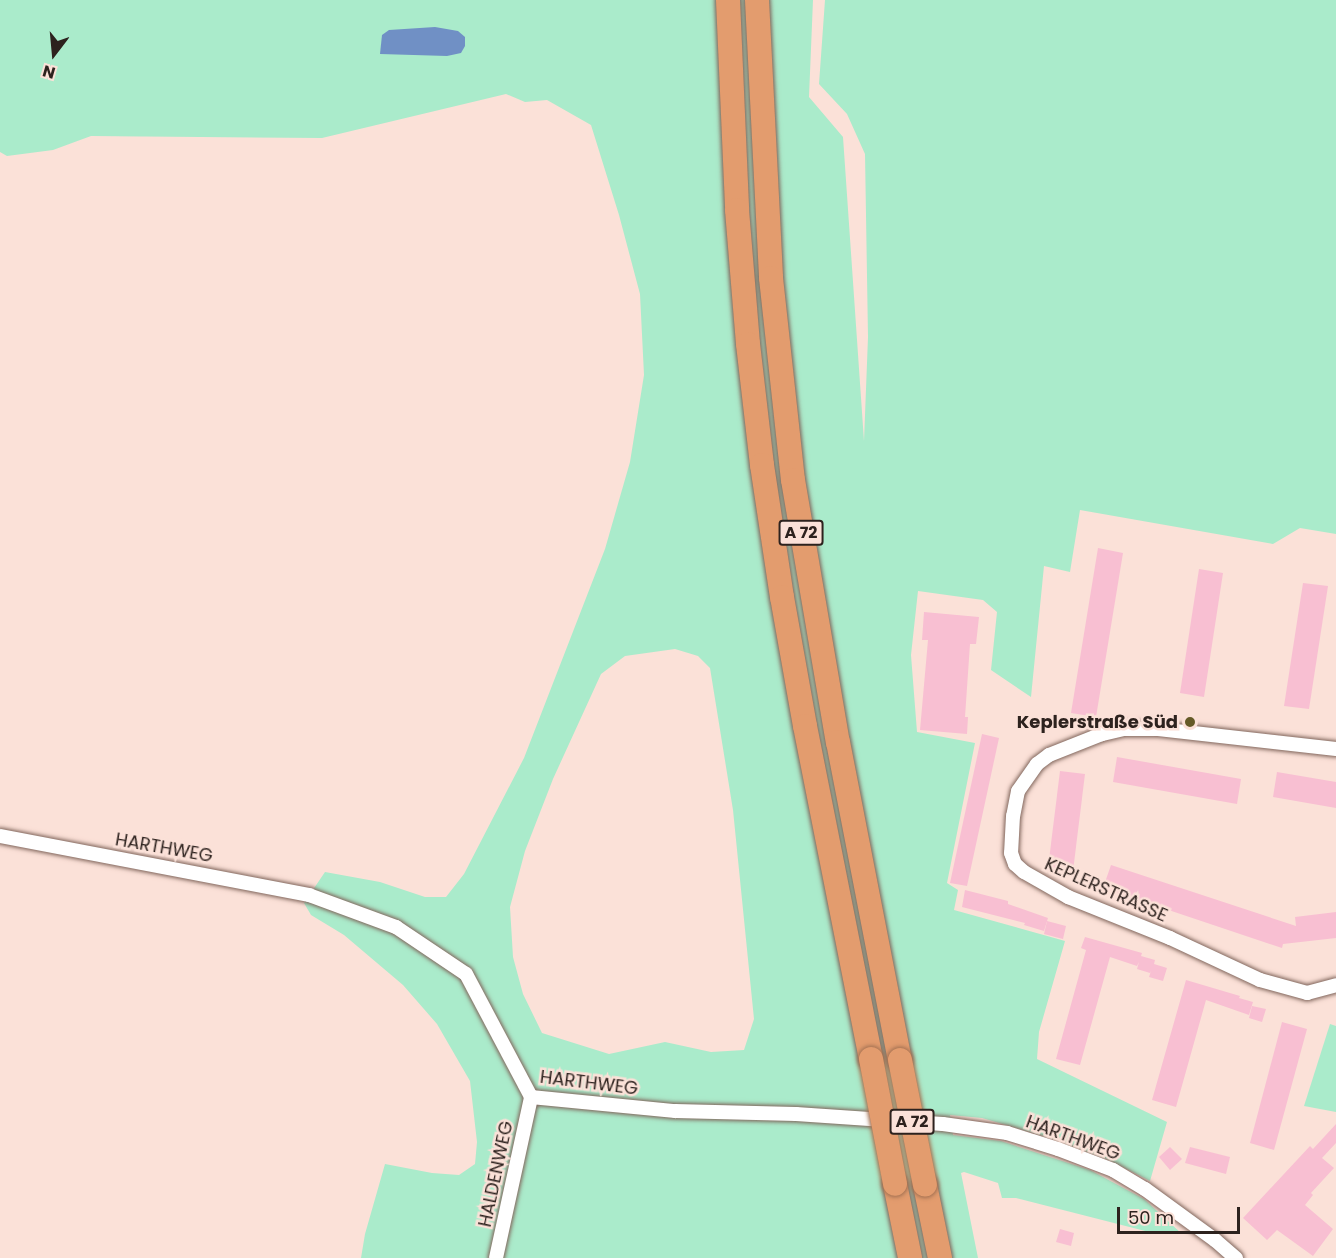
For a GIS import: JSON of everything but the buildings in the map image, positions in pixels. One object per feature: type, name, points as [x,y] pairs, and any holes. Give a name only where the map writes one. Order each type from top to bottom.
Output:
[{"type":"highway","name":"A 72","points":[[728,0],[737,210],[748,344],[762,465],[801,702],[910,1258]]},
{"type":"highway","name":"A 72","points":[[757,0],[771,278],[793,480],[831,707],[940,1258]]},
{"type":"street","name":"KEPLERSTRASSE","points":[[1336,749],[1158,729],[1124,729],[1102,734],[1049,755],[1037,764],[1018,791],[1013,816],[1011,853],[1016,864],[1024,872],[1060,892],[1170,938],[1260,980],[1307,993],[1336,985]]},
{"type":"street","name":"HARTHWEG","points":[[0,836],[309,895],[396,927],[466,974],[531,1097],[675,1111],[796,1114],[933,1123],[1007,1133],[1113,1170],[1145,1189],[1236,1258]]},
{"type":"street","name":"HALDENWEG","points":[[496,1258],[531,1097]]},
{"type":"green space","points":[[0,0],[813,0],[809,97],[843,137],[864,441],[868,337],[865,154],[847,114],[819,84],[825,0],[1336,0],[1336,534],[1300,528],[1273,544],[1080,510],[1070,572],[1044,566],[1031,697],[991,670],[997,612],[983,600],[918,591],[911,655],[917,732],[975,743],[947,883],[958,890],[954,910],[1065,941],[1039,1032],[1037,1059],[1167,1122],[1150,1181],[1109,1160],[1050,1138],[982,1118],[950,1115],[953,1135],[1001,1141],[1090,1170],[1144,1199],[1182,1234],[1157,1234],[1016,1198],[1002,1198],[998,1183],[964,1172],[961,1173],[978,1258],[361,1258],[365,1234],[385,1164],[432,1173],[459,1175],[475,1164],[477,1142],[470,1081],[437,1024],[403,985],[344,935],[311,915],[304,903],[325,872],[380,882],[425,897],[446,897],[464,874],[524,758],[605,549],[630,462],[644,375],[640,294],[619,215],[591,125],[547,100],[525,102],[506,94],[322,138],[91,136],[53,150],[7,156],[0,152]],"holes":[[[675,649],[698,656],[710,668],[733,810],[754,1019],[744,1050],[711,1052],[665,1042],[609,1054],[542,1033],[523,994],[513,957],[510,907],[525,851],[553,779],[601,674],[625,656]]]},
{"type":"green space","points":[[1330,1024],[1336,1026],[1336,1112],[1304,1106]]},
{"type":"water","points":[[435,27],[458,31],[465,37],[465,46],[461,53],[447,56],[380,54],[382,35],[389,30]]},
{"type":"place","name":"Keplerstraße Süd","points":[[1190,722]]}]
